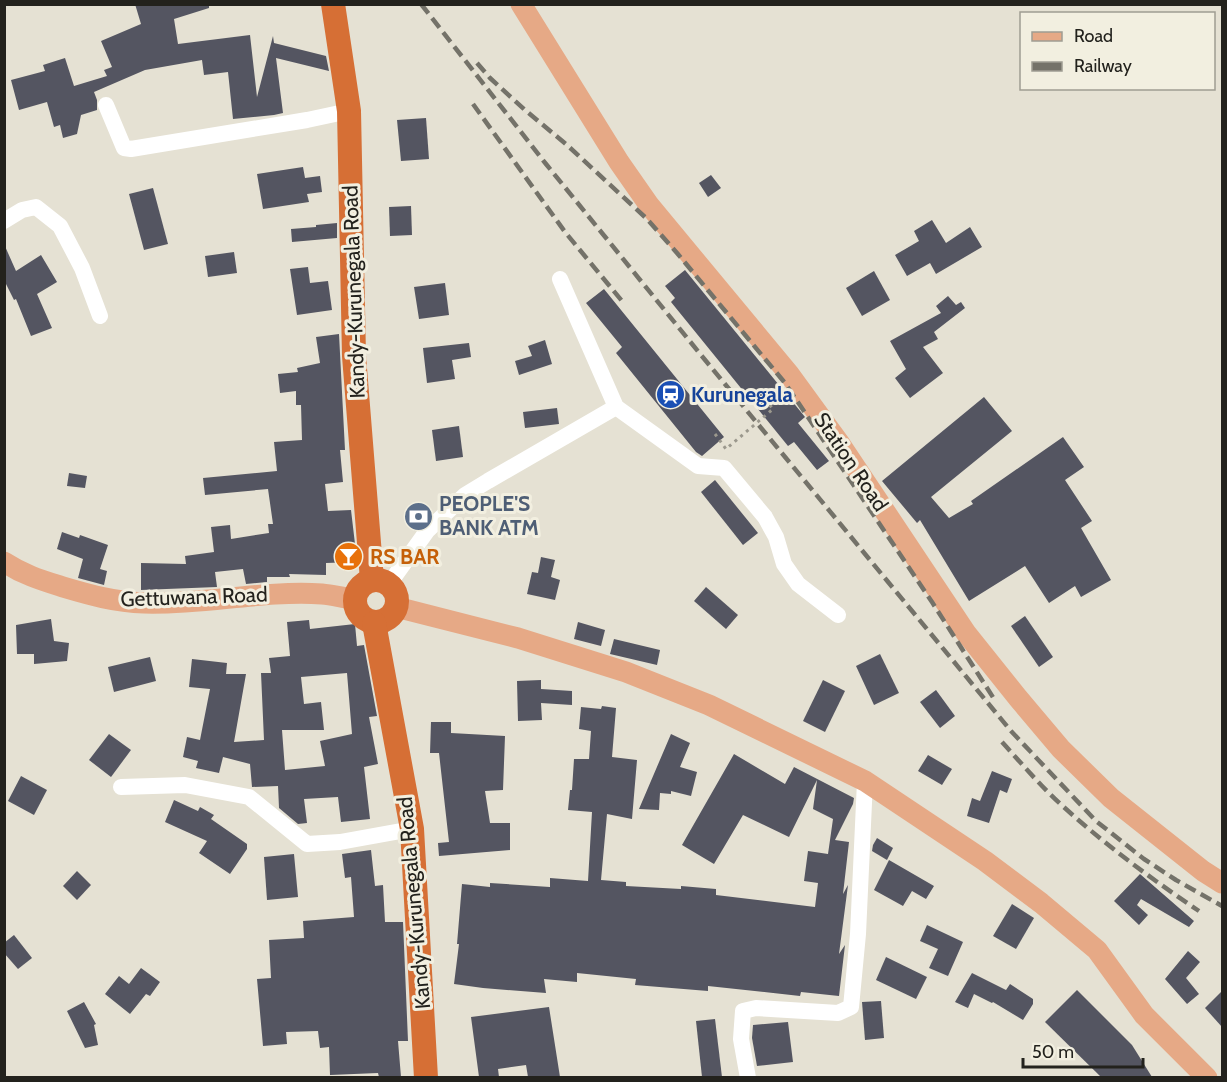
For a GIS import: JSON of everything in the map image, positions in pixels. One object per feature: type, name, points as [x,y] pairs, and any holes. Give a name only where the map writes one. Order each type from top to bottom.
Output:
[{"type":"highway","name":"Kandy-Kurunegala Road","points":[[333,4],[349,111],[354,356],[380,582]]},
{"type":"highway","points":[[380,582],[396,594],[396,607],[388,619],[375,623],[359,615],[354,599],[360,586],[380,582]]},
{"type":"highway","name":"Kandy-Kurunegala Road","points":[[375,623],[412,829],[426,1077]]},
{"type":"main road","name":"Station Road","points":[[521,4],[619,162],[649,205],[789,374],[840,444],[966,633],[1010,689],[1061,749],[1111,798],[1203,871],[1222,883]]},
{"type":"main road","name":"Gettuwana Road","points":[[4,562],[32,578],[91,596],[117,601],[170,603],[294,594],[324,594],[354,599]]},
{"type":"main road","points":[[396,607],[518,638],[626,672],[709,705],[865,781],[985,861],[1041,903],[1097,950],[1144,1015],[1207,1077]]},
{"type":"street","points":[[106,105],[124,148],[131,149],[349,111]]},
{"type":"street","points":[[4,221],[22,210],[36,207],[60,226],[82,268],[100,316]]},
{"type":"street","points":[[560,279],[616,407],[698,466],[724,468],[765,517],[776,537],[784,564],[798,584],[838,615]]},
{"type":"street","points":[[380,582],[408,555],[427,531],[465,495],[616,407]]},
{"type":"street","points":[[747,1077],[741,1039],[743,1011],[756,1008],[838,1013],[851,1007],[858,934],[865,781]]},
{"type":"street","points":[[121,787],[185,785],[249,797],[307,844],[340,842],[412,829]]},
{"type":"path","points":[[715,434],[726,449],[773,409],[765,399]]},
{"type":"building","points":[[135,4],[209,4],[209,8],[174,19],[178,44],[250,35],[257,97],[273,36],[274,43],[326,56],[329,71],[276,58],[283,113],[274,115],[233,119],[228,72],[204,75],[202,60],[145,70],[94,92],[97,110],[81,115],[77,134],[63,138],[60,125],[54,127],[47,102],[19,110],[11,80],[45,71],[43,65],[65,58],[74,86],[107,76],[104,70],[112,67],[101,41],[141,24]]},
{"type":"building","points":[[426,118],[429,159],[401,161],[397,120]]},
{"type":"building","points":[[303,167],[305,178],[320,176],[322,192],[307,194],[309,202],[263,209],[257,174]]},
{"type":"building","points":[[711,175],[721,188],[708,197],[699,183]]},
{"type":"building","points":[[153,188],[168,244],[144,250],[129,194]]},
{"type":"building","points":[[411,206],[412,235],[390,236],[389,207]]},
{"type":"building","points":[[932,220],[946,243],[970,227],[982,247],[936,274],[930,263],[907,276],[895,255],[919,241],[914,231]]},
{"type":"building","points":[[337,223],[337,238],[292,242],[291,229]]},
{"type":"building","points":[[4,244],[16,271],[41,255],[57,282],[37,294],[52,328],[31,336],[16,299],[14,300],[4,280]]},
{"type":"building","points":[[234,252],[237,273],[208,277],[205,256]]},
{"type":"building","points":[[308,267],[310,283],[328,281],[332,310],[297,315],[290,269]]},
{"type":"building","points":[[685,270],[805,417],[798,423],[829,461],[817,470],[794,442],[788,446],[671,302],[675,298],[665,286]]},
{"type":"building","points":[[874,271],[890,300],[862,316],[846,288]]},
{"type":"building","points":[[445,283],[449,315],[419,319],[414,287]]},
{"type":"building","name":"Kurunegala","points":[[604,289],[724,437],[702,456],[696,452],[616,353],[622,347],[586,303]]},
{"type":"building","points":[[948,296],[956,305],[961,302],[965,308],[934,332],[938,339],[923,347],[943,373],[910,398],[895,378],[906,369],[890,341],[941,313],[936,306]]},
{"type":"building","points":[[339,334],[345,450],[340,450],[343,482],[325,484],[328,511],[351,510],[355,544],[354,562],[326,563],[326,575],[289,574],[290,577],[267,577],[267,582],[246,584],[243,569],[215,572],[217,587],[141,590],[141,563],[186,564],[185,556],[214,552],[211,527],[230,525],[231,539],[269,533],[268,524],[273,524],[268,489],[205,495],[203,478],[277,471],[274,442],[302,440],[301,405],[296,405],[296,391],[280,393],[278,374],[298,372],[297,368],[320,363],[316,337]]},
{"type":"building","points":[[545,340],[552,364],[519,375],[515,361],[532,356],[528,346]]},
{"type":"building","points":[[469,343],[471,357],[452,360],[455,379],[427,383],[423,348]]},
{"type":"building","points":[[984,397],[1012,431],[931,497],[949,518],[973,504],[971,501],[1063,437],[1084,467],[1065,480],[1092,521],[1081,528],[1111,580],[1081,597],[1075,586],[1049,603],[1025,566],[969,601],[920,520],[917,523],[882,481]]},
{"type":"building","points":[[557,408],[559,424],[525,428],[523,412]]},
{"type":"building","points":[[459,426],[463,457],[436,461],[432,430]]},
{"type":"building","points":[[69,473],[87,476],[85,488],[67,486]]},
{"type":"building","points":[[715,480],[758,533],[743,545],[701,492]]},
{"type":"building","points":[[62,532],[79,538],[80,535],[108,545],[100,569],[107,571],[104,585],[78,578],[83,559],[57,549]]},
{"type":"building","points":[[541,557],[555,560],[551,577],[560,580],[555,600],[527,594],[532,572],[538,573]]},
{"type":"building","points":[[706,587],[738,615],[726,629],[694,601]]},
{"type":"building","points":[[1025,616],[1053,657],[1039,667],[1011,626]]},
{"type":"building","points":[[51,619],[54,641],[69,643],[67,661],[34,664],[34,654],[17,654],[16,625]]},
{"type":"building","points":[[309,620],[310,629],[355,624],[357,646],[364,645],[377,716],[369,717],[378,764],[364,767],[370,819],[341,822],[338,797],[304,799],[307,823],[298,824],[279,808],[278,786],[252,787],[250,764],[223,757],[219,773],[196,768],[198,761],[183,757],[187,737],[200,740],[210,689],[189,687],[192,659],[227,663],[226,674],[246,674],[234,742],[264,740],[261,673],[271,673],[269,658],[290,656],[287,622]],"holes":[[[347,673],[352,734],[320,741],[325,766],[285,770],[282,730],[324,730],[321,702],[304,704],[301,677]]]},
{"type":"building","points":[[578,622],[605,630],[601,646],[574,639]]},
{"type":"building","points":[[614,639],[660,650],[657,665],[610,654]]},
{"type":"building","points":[[880,654],[899,693],[874,705],[856,666]]},
{"type":"building","points":[[150,657],[156,681],[114,692],[108,667]]},
{"type":"building","points":[[541,680],[541,689],[572,691],[572,705],[541,703],[542,720],[518,721],[517,681]]},
{"type":"building","points":[[823,680],[845,691],[825,732],[803,721]]},
{"type":"building","points":[[936,690],[955,716],[940,728],[920,702]]},
{"type":"building","points":[[602,706],[616,708],[612,757],[637,760],[632,819],[607,814],[601,880],[626,882],[626,886],[681,889],[681,886],[716,889],[716,895],[815,907],[818,883],[804,881],[808,851],[828,854],[833,819],[813,809],[817,780],[789,837],[743,815],[714,864],[682,845],[734,754],[785,784],[794,767],[854,798],[835,840],[849,842],[843,894],[848,885],[839,954],[845,945],[839,996],[801,992],[800,996],[708,986],[708,991],[635,985],[636,979],[577,973],[577,982],[544,979],[546,993],[454,984],[462,884],[490,887],[490,883],[550,887],[550,878],[588,881],[592,812],[568,810],[574,759],[589,759],[591,731],[579,729],[581,707],[601,709]]},
{"type":"building","points":[[431,722],[451,722],[451,733],[505,736],[503,790],[485,791],[490,823],[510,823],[510,850],[439,856],[438,843],[449,842],[439,753],[430,753]]},
{"type":"building","points":[[109,734],[131,750],[111,777],[89,760]]},
{"type":"building","points":[[671,734],[690,743],[680,767],[697,772],[691,796],[671,791],[671,794],[660,793],[659,810],[639,809]]},
{"type":"building","points":[[928,755],[952,769],[942,785],[918,771]]},
{"type":"building","points":[[992,771],[1012,779],[1007,793],[1000,790],[989,823],[967,816],[972,798],[980,801]]},
{"type":"building","points":[[21,776],[47,790],[34,815],[8,801]]},
{"type":"building","points":[[174,800],[198,811],[200,807],[214,815],[211,819],[247,844],[247,849],[230,874],[199,853],[207,841],[165,822]]},
{"type":"building","points":[[877,838],[893,848],[887,860],[872,851]]},
{"type":"building","points":[[371,850],[375,886],[383,885],[385,922],[403,922],[408,1041],[398,1041],[401,1077],[379,1077],[378,1073],[330,1075],[329,1047],[320,1048],[318,1031],[286,1032],[287,1044],[263,1046],[257,979],[271,978],[269,940],[304,938],[303,921],[354,917],[351,877],[345,878],[342,854]]},
{"type":"building","points":[[294,854],[298,897],[267,900],[264,857]]},
{"type":"building","points":[[889,860],[934,886],[926,899],[912,891],[903,906],[874,890]]},
{"type":"building","points":[[77,871],[91,885],[77,900],[63,886]]},
{"type":"building","points":[[1140,874],[1194,921],[1189,927],[1141,899],[1137,905],[1148,915],[1139,925],[1114,901]]},
{"type":"building","points":[[1012,904],[1034,918],[1016,949],[993,936]]},
{"type":"building","points":[[927,925],[963,942],[948,976],[929,968],[938,949],[920,941]]},
{"type":"building","points":[[14,935],[32,958],[18,969],[4,953],[4,943]]},
{"type":"building","points":[[1188,951],[1200,962],[1186,978],[1199,994],[1187,1004],[1165,979]]},
{"type":"building","points":[[886,957],[927,977],[916,999],[876,980]]},
{"type":"building","points":[[141,968],[160,982],[150,996],[146,994],[130,1014],[105,994],[119,976],[129,984]]},
{"type":"building","points":[[972,973],[1006,990],[1010,984],[1033,999],[1033,1004],[1023,1020],[993,1002],[974,994],[968,1008],[955,1002]]},
{"type":"building","points":[[1077,990],[1132,1045],[1152,1077],[1101,1077],[1045,1022]]},
{"type":"building","points":[[1222,991],[1222,1027],[1205,1008]]},
{"type":"building","points":[[881,1001],[884,1038],[865,1040],[862,1002]]},
{"type":"building","points":[[84,1002],[96,1024],[94,1025],[98,1045],[85,1048],[67,1011]]},
{"type":"building","points":[[549,1007],[560,1077],[528,1077],[526,1065],[498,1069],[499,1077],[479,1077],[471,1017]]},
{"type":"building","points":[[715,1019],[722,1077],[702,1077],[696,1021]]},
{"type":"building","points":[[788,1022],[793,1062],[757,1066],[752,1038],[753,1025]]},
{"type":"railway","points":[[421,4],[546,164],[701,355],[1011,731],[1096,821],[1144,859],[1222,906]]},
{"type":"railway","points":[[477,63],[490,78],[646,218],[785,383],[996,702]]},
{"type":"railway","points":[[473,104],[565,232],[622,301]]},
{"type":"railway","points":[[1002,742],[1033,777],[1082,823],[1131,863],[1199,911]]},
{"type":"place","name":"Kurunegala","points":[[670,395]]},
{"type":"place","name":"PEOPLE'S BANK ATM","points":[[418,516]]},
{"type":"place","name":"RS BAR","points":[[349,557]]}]
